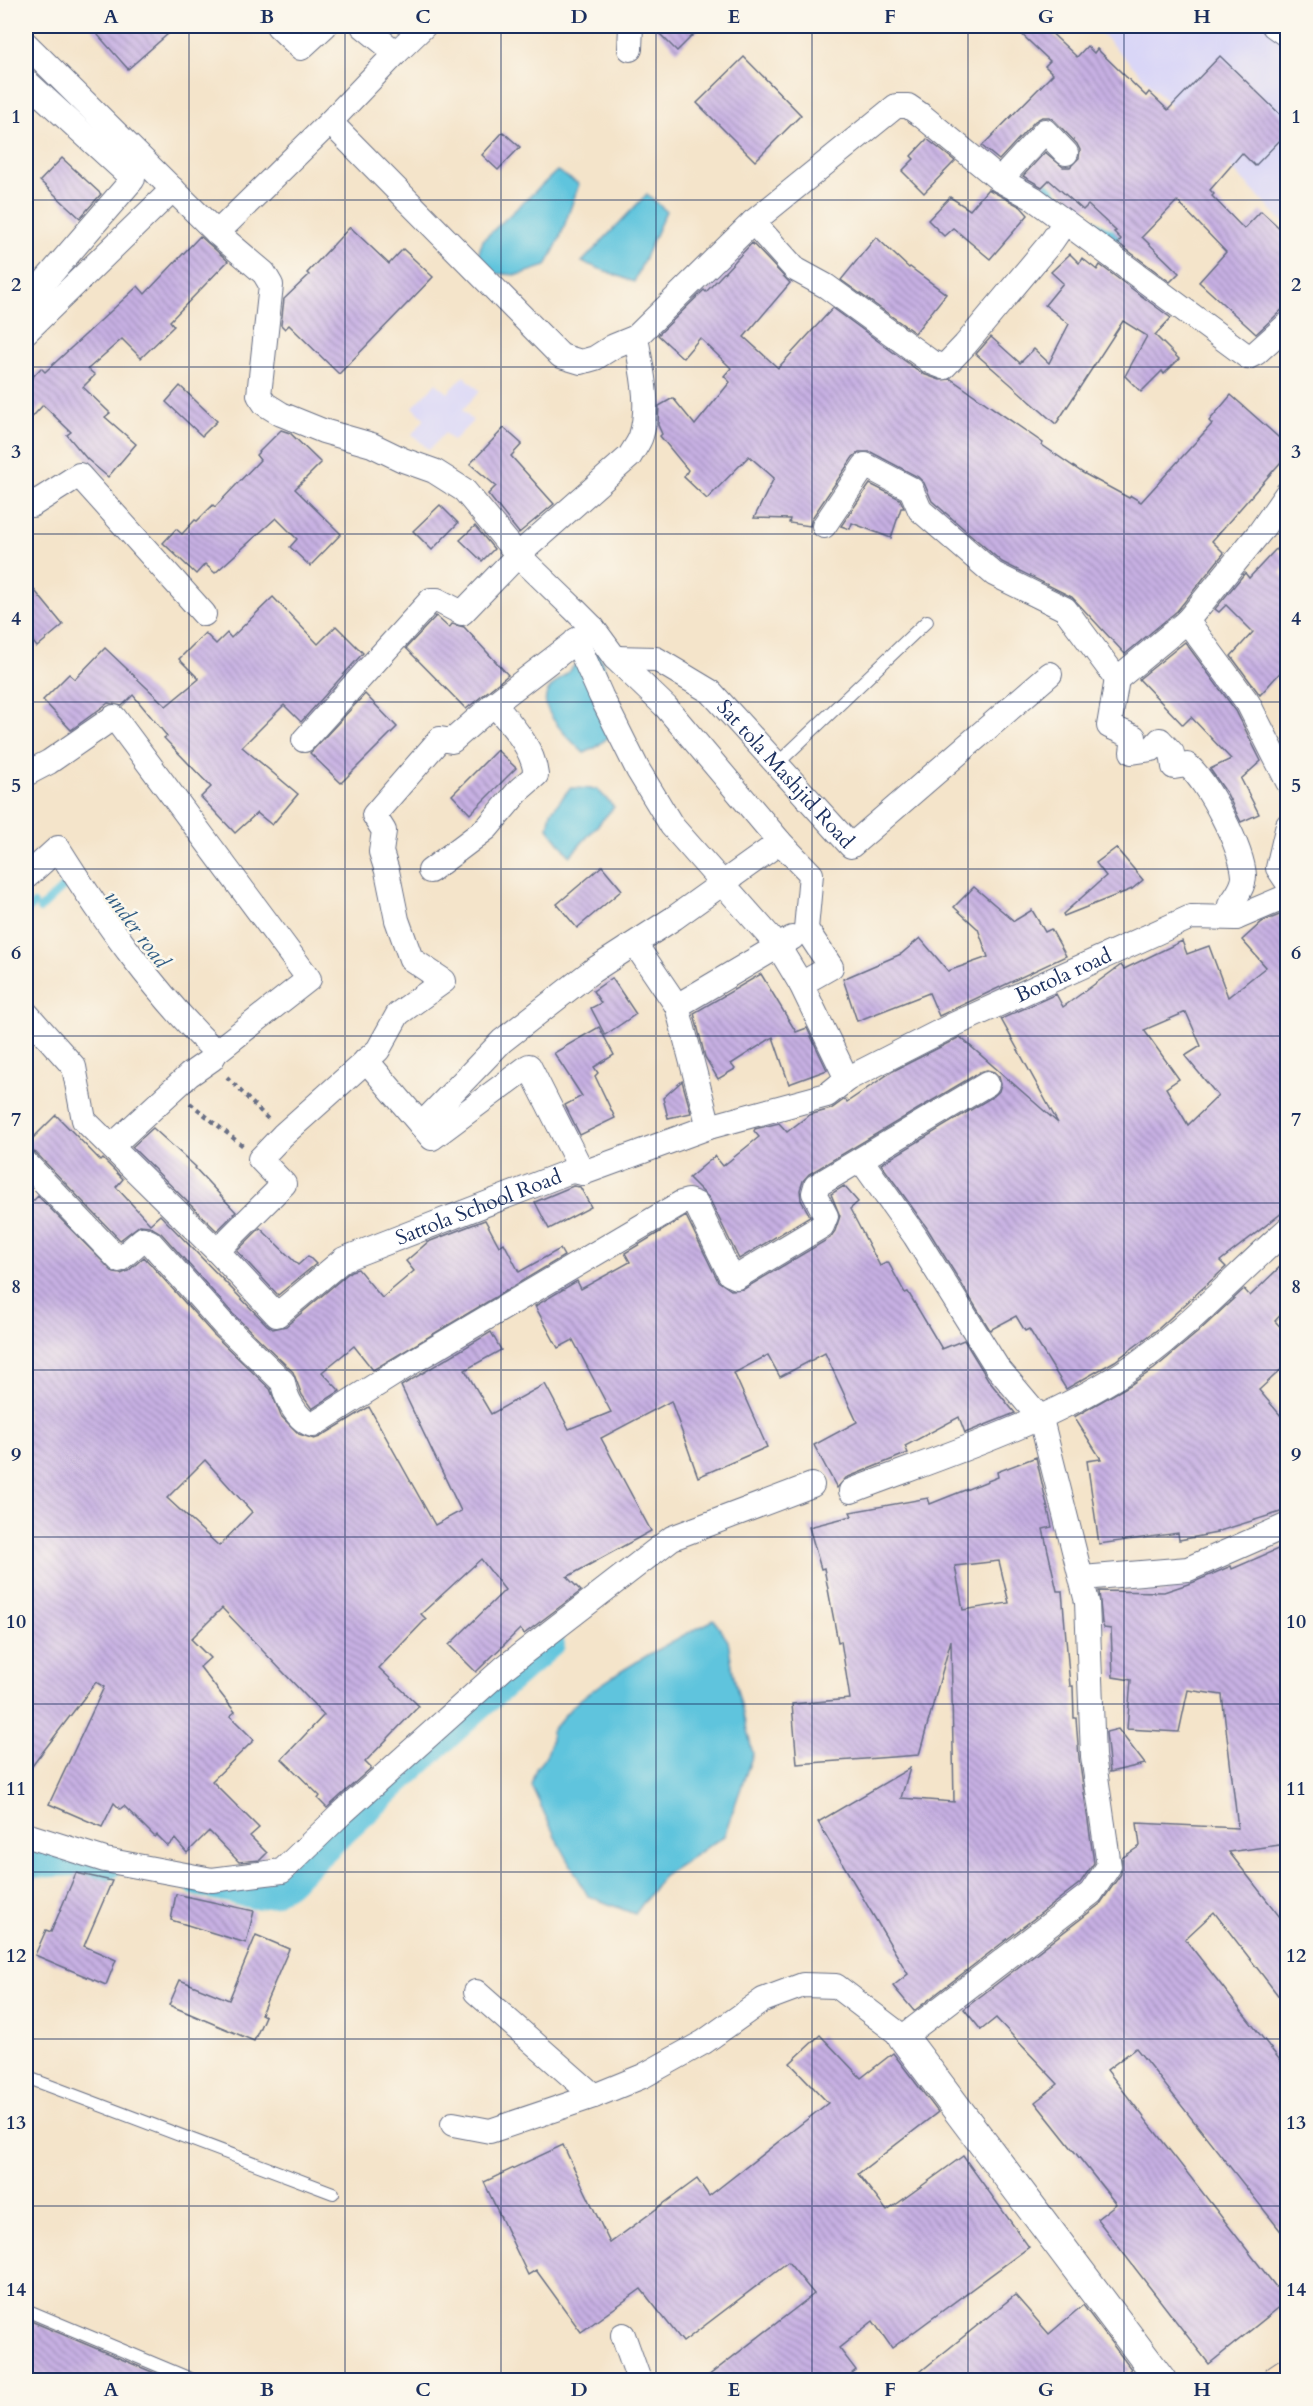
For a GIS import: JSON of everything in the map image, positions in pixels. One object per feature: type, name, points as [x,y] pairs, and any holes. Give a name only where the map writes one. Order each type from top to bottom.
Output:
[{"type":"main road","points":[[1279,2380],[1287,2374]]},
{"type":"street","points":[[278,26],[301,48],[325,26]]},
{"type":"street","points":[[363,26],[396,53]]},
{"type":"street","points":[[218,233],[424,26]]},
{"type":"street","points":[[1274,26],[1287,36]]},
{"type":"street","points":[[26,44],[218,233],[264,273],[271,285],[259,395],[265,404],[280,414],[323,431],[372,446],[434,471],[464,490],[584,634],[615,658],[666,707],[780,842],[811,874],[806,929],[831,967],[801,984]]},
{"type":"street","points":[[26,81],[133,179],[26,303]]},
{"type":"street","points":[[330,122],[561,356],[581,362],[595,358],[614,346],[636,337],[753,222],[896,106],[908,106],[921,115],[1000,180],[1033,198],[1248,357],[1256,353],[1287,324]]},
{"type":"street","points":[[1000,180],[1045,131],[1066,153]]},
{"type":"street","points":[[26,332],[173,189]]},
{"type":"street","points":[[753,222],[795,269],[826,286],[931,362],[944,367],[1046,249],[1065,222]]},
{"type":"street","points":[[304,740],[431,600],[437,600],[462,613],[518,555],[630,456],[641,437],[644,418],[644,393],[636,337]]},
{"type":"street","points":[[824,526],[865,465],[911,489],[920,510],[994,574],[1065,609],[1117,679]]},
{"type":"street","points":[[26,498],[32,505],[79,475],[204,614]]},
{"type":"street","points":[[1236,918],[1230,905],[1238,894],[1244,877],[1237,848],[1226,823],[1195,771],[1187,765],[1174,767],[1172,753],[1160,740],[1152,748],[1132,752],[1134,737],[1109,726],[1117,679],[1187,621],[1260,532],[1287,492]]},
{"type":"street","points":[[1187,621],[1248,703],[1287,782]]},
{"type":"street","points":[[217,1251],[284,1184],[260,1159],[283,1135],[378,1050],[398,1014],[444,981],[411,959],[397,920],[381,852],[384,831],[374,815],[440,740],[452,741],[494,704],[584,634]]},
{"type":"street","points":[[584,634],[601,696],[638,770],[672,826],[778,946],[801,984],[847,1079]]},
{"type":"street","name":"Sat tola Mashjid Road","points":[[615,658],[656,659],[711,692],[851,846],[1050,674]]},
{"type":"street","points":[[430,871],[488,828],[520,789],[536,775],[534,761],[519,735],[494,704]]},
{"type":"street","points":[[26,770],[28,773],[49,762],[114,717],[309,979],[213,1056],[112,1146]]},
{"type":"street","points":[[1287,825],[1278,868],[1287,883]]},
{"type":"street","points":[[421,1125],[502,1041],[592,971],[724,883],[780,842]]},
{"type":"street","points":[[26,877],[58,848],[124,947],[213,1056]]},
{"type":"street","name":"Botola road","points":[[847,1079],[953,1025],[1191,917],[1236,918],[1287,896]]},
{"type":"street","points":[[677,1006],[806,929]]},
{"type":"street","points":[[635,944],[677,1006],[709,1127]]},
{"type":"street","name":"Sattola School Road","points":[[26,1013],[74,1067],[84,1120],[217,1251],[277,1315],[344,1259],[571,1171],[583,1173],[709,1127],[827,1095],[847,1079]]},
{"type":"street","points":[[366,1060],[432,1138],[530,1066],[583,1173]]},
{"type":"street","points":[[26,1163],[118,1260],[142,1239],[150,1242],[223,1324],[283,1382],[284,1392],[302,1421],[313,1425],[417,1359],[681,1203],[688,1201],[696,1204],[730,1274],[737,1277],[822,1226],[826,1216],[814,1193],[816,1186],[987,1084]]},
{"type":"street","points":[[861,1161],[915,1236],[997,1367],[1041,1419],[1083,1578],[1087,1602],[1093,1756],[1109,1866],[1090,1893],[903,2037]]},
{"type":"street","points":[[851,1491],[1041,1419],[1123,1372],[1171,1338],[1287,1229]]},
{"type":"street","points":[[26,1835],[105,1860],[212,1880],[282,1871],[340,1815],[505,1666],[672,1538],[812,1485]]},
{"type":"street","points":[[1083,1578],[1188,1569],[1287,1525]]},
{"type":"street","points":[[453,2124],[490,2131],[594,2096],[643,2076],[694,2048],[763,2000],[803,1985],[836,1986],[903,2037],[1161,2380]]},
{"type":"street","points":[[476,1992],[594,2096]]},
{"type":"street","points":[[623,2335],[639,2380]]},
{"type":"lane","points":[[776,765],[927,621]]},
{"type":"lane","points":[[26,2077],[333,2193]]},
{"type":"lane","points":[[26,2310],[193,2380]]},
{"type":"path","points":[[213,1056],[283,1135]]},
{"type":"path","points":[[173,1090],[260,1159]]},
{"type":"shaded area","points":[[1094,26],[1287,26],[1287,226]]},
{"type":"shaded area","points":[[464,376],[480,391],[462,410],[473,421],[453,441],[445,433],[429,450],[412,434],[425,419],[413,407],[436,383],[448,393]]},
{"type":"water","points":[[557,171],[579,184],[560,238],[546,266],[518,275],[489,273],[477,258],[483,240]]},
{"type":"water","points":[[647,194],[666,211],[634,282],[582,262]]},
{"type":"water","points":[[598,650],[613,695],[612,734],[595,748],[584,753],[565,735],[553,719],[548,711],[546,696],[552,686],[578,662]]},
{"type":"water","points":[[570,788],[597,789],[614,807],[570,856],[548,828],[551,812]]},
{"type":"water","points":[[714,1620],[728,1641],[734,1677],[753,1754],[724,1836],[663,1876],[635,1914],[588,1896],[555,1836],[531,1785],[537,1768],[549,1750],[551,1731],[579,1700],[635,1663]]},
{"type":"building","points":[[90,26],[177,26],[128,69]]},
{"type":"building","points":[[652,26],[702,26],[677,51]]},
{"type":"building","points":[[1013,26],[1044,26],[1077,57],[1087,46],[1094,53],[1097,49],[1146,96],[1149,92],[1168,110],[1220,56],[1287,121],[1287,133],[1255,166],[1242,153],[1210,190],[1214,194],[1212,196],[1244,229],[1261,211],[1287,235],[1287,305],[1256,334],[1199,282],[1226,252],[1177,201],[1142,237],[1179,273],[1170,282],[1118,243],[1121,239],[1114,232],[1116,231],[1088,205],[1083,210],[1049,180],[1042,187],[1023,176],[1045,152],[1063,167],[1070,167],[1079,158],[1080,150],[1077,144],[1055,121],[1049,117],[1042,117],[1035,121],[999,160],[982,146],[1053,74],[1045,66],[1050,61]]},
{"type":"building","points":[[744,57],[801,115],[755,161],[697,103]]},
{"type":"building","points":[[503,132],[520,147],[498,170],[482,155]]},
{"type":"building","points":[[927,139],[955,161],[924,193],[902,171],[914,159],[911,156]]},
{"type":"building","points":[[62,158],[101,194],[80,218],[40,181]]},
{"type":"building","points":[[988,189],[1021,207],[1028,215],[990,259],[953,228],[944,236],[928,220],[950,197],[970,210]]},
{"type":"building","points":[[350,227],[389,264],[403,249],[433,277],[339,374],[289,325],[285,329],[281,325],[284,299],[309,275],[307,273]]},
{"type":"building","points":[[200,236],[228,261],[170,321],[174,326],[141,358],[122,339],[88,369],[95,375],[83,387],[110,413],[105,417],[136,444],[108,477],[87,459],[67,435],[71,432],[43,405],[26,424],[26,384],[41,368],[45,372],[138,286],[145,294]]},
{"type":"building","points":[[876,237],[909,268],[946,294],[915,333],[841,280]]},
{"type":"building","points":[[752,243],[790,283],[744,337],[778,368],[833,308],[923,374],[940,380],[951,379],[1083,473],[1141,502],[1212,424],[1209,421],[1231,395],[1287,445],[1287,455],[1212,541],[1224,553],[1177,611],[1125,654],[1072,597],[1002,562],[932,501],[924,483],[918,477],[871,452],[859,452],[853,457],[812,518],[810,526],[789,523],[790,519],[754,518],[774,478],[749,456],[707,499],[684,477],[688,470],[660,436],[662,434],[658,425],[659,406],[673,398],[695,425],[730,382],[724,376],[731,368],[700,338],[683,358],[658,335],[704,290],[706,292]]},
{"type":"building","points":[[1070,254],[1079,263],[1082,258],[1097,270],[1100,265],[1171,318],[1155,335],[1179,359],[1164,374],[1162,371],[1141,392],[1125,376],[1147,336],[1123,321],[1056,424],[976,354],[991,337],[1020,363],[1034,349],[1049,363],[1069,324],[1045,305],[1063,283],[1051,272]]},
{"type":"building","points":[[180,386],[217,421],[202,436],[166,402]]},
{"type":"building","points":[[504,428],[522,444],[511,456],[554,504],[519,533],[488,494],[496,486],[470,464]]},
{"type":"building","points":[[281,430],[290,433],[321,463],[295,489],[341,534],[310,566],[290,547],[297,539],[276,518],[215,573],[205,564],[196,574],[163,543],[176,529],[182,534],[213,505],[215,507],[260,460],[256,455]]},
{"type":"building","points":[[870,484],[900,499],[904,508],[901,508],[891,538],[852,523],[850,529],[841,526]]},
{"type":"building","points":[[440,505],[458,523],[432,550],[413,531]]},
{"type":"building","points":[[475,526],[494,549],[482,561],[460,540]]},
{"type":"building","points":[[1276,549],[1287,560],[1287,564],[1280,573],[1287,580],[1287,665],[1260,695],[1231,656],[1253,632],[1226,605],[1219,612],[1215,609],[1245,573],[1249,578]]},
{"type":"building","points":[[26,580],[63,625],[37,647],[26,633]]},
{"type":"building","points":[[273,597],[318,644],[336,626],[363,653],[301,722],[284,705],[242,747],[298,794],[272,825],[257,813],[235,833],[201,797],[211,787],[164,738],[167,736],[133,695],[122,706],[108,703],[71,730],[43,700],[69,674],[75,679],[105,648],[166,706],[199,679],[179,659],[205,633],[216,644],[227,633],[231,638]]},
{"type":"building","points":[[436,616],[449,628],[452,624],[464,627],[508,675],[466,709],[406,648]]},
{"type":"building","points":[[1185,642],[1236,711],[1261,761],[1241,779],[1259,814],[1241,822],[1226,792],[1210,769],[1231,759],[1191,717],[1183,725],[1139,679]]},
{"type":"building","points":[[365,694],[397,727],[341,783],[310,753]]},
{"type":"building","points":[[497,750],[516,768],[470,814],[452,795]]},
{"type":"building","points":[[1116,848],[1143,880],[1132,889],[1064,916],[1063,914],[1106,876],[1096,863]]},
{"type":"building","points":[[602,866],[622,890],[577,928],[557,904]]},
{"type":"building","points":[[974,887],[1014,921],[1032,910],[1045,932],[1051,929],[1066,956],[939,1016],[929,993],[857,1021],[843,979],[901,954],[920,938],[948,971],[988,957],[978,929],[954,907]]},
{"type":"building","points":[[1287,912],[1287,1209],[1220,1261],[1226,1267],[1158,1329],[1115,1361],[1066,1389],[1029,1329],[1025,1331],[1016,1316],[990,1330],[927,1228],[881,1164],[994,1096],[1001,1084],[994,1072],[987,1070],[980,1072],[809,1174],[800,1190],[801,1200],[810,1216],[739,1259],[709,1198],[689,1178],[715,1156],[723,1166],[759,1137],[755,1129],[779,1123],[787,1132],[809,1115],[831,1109],[845,1099],[847,1102],[893,1071],[960,1037],[1058,1123],[1001,1019],[1056,994],[1063,1007],[1121,965],[1124,969],[1182,941],[1187,954],[1209,946],[1228,997],[1266,967],[1242,940],[1262,922]],"holes":[[[1186,1012],[1201,1046],[1185,1056],[1218,1096],[1188,1125],[1166,1088],[1179,1079],[1144,1030]]]},
{"type":"building","points":[[761,974],[796,1032],[807,1028],[827,1070],[789,1084],[773,1037],[731,1064],[735,1069],[718,1079],[705,1057],[694,1013]]},
{"type":"building","points":[[612,978],[636,1014],[605,1035],[591,1008],[601,1003],[593,991]]},
{"type":"building","points":[[599,1027],[614,1055],[594,1067],[598,1073],[595,1076],[615,1118],[580,1135],[565,1105],[582,1096],[554,1053]]},
{"type":"building","points":[[682,1081],[691,1113],[668,1118],[663,1098]]},
{"type":"building","points":[[56,1115],[101,1161],[103,1159],[123,1179],[116,1187],[150,1224],[160,1215],[273,1329],[286,1326],[351,1271],[358,1269],[382,1298],[414,1271],[406,1261],[428,1242],[485,1220],[499,1246],[504,1243],[519,1272],[560,1249],[564,1256],[373,1370],[354,1346],[322,1372],[340,1391],[312,1409],[302,1395],[293,1372],[233,1314],[161,1233],[149,1226],[140,1225],[120,1240],[36,1153],[26,1149],[26,1145]]},
{"type":"building","points":[[153,1128],[196,1167],[236,1212],[217,1231],[132,1147]]},
{"type":"building","points":[[573,1186],[580,1187],[591,1207],[549,1229],[535,1202]]},
{"type":"building","points":[[844,1186],[858,1202],[850,1209],[880,1266],[888,1262],[905,1293],[908,1292],[942,1349],[964,1340],[989,1381],[1015,1413],[965,1433],[959,1417],[905,1446],[908,1453],[846,1478],[837,1488],[814,1445],[857,1422],[825,1353],[780,1377],[768,1355],[734,1373],[767,1447],[698,1477],[671,1401],[601,1438],[651,1531],[567,1577],[581,1591],[524,1634],[520,1629],[476,1672],[449,1645],[505,1590],[481,1559],[421,1614],[426,1619],[379,1668],[419,1706],[365,1762],[371,1768],[327,1808],[318,1799],[320,1796],[282,1759],[324,1715],[222,1608],[191,1639],[210,1658],[200,1667],[235,1712],[230,1716],[254,1740],[212,1781],[259,1828],[250,1836],[267,1853],[260,1860],[239,1862],[209,1831],[187,1853],[175,1839],[168,1846],[157,1835],[155,1837],[124,1806],[120,1809],[114,1803],[102,1827],[49,1804],[104,1687],[96,1682],[26,1774],[26,1208],[38,1196],[114,1273],[121,1274],[128,1271],[144,1257],[213,1334],[270,1389],[281,1416],[299,1434],[314,1439],[320,1437],[369,1407],[435,1525],[461,1511],[401,1386],[491,1332],[501,1350],[465,1370],[491,1414],[545,1384],[569,1429],[611,1412],[573,1340],[558,1348],[535,1306],[577,1281],[581,1289],[630,1262],[625,1253],[686,1216],[718,1281],[731,1290],[744,1289],[830,1238],[840,1216],[831,1194]],"holes":[[[205,1460],[252,1512],[219,1546],[167,1498]]]},
{"type":"building","points":[[260,1228],[298,1265],[308,1256],[316,1264],[278,1295],[237,1251]]},
{"type":"building","points":[[1287,1260],[1287,1308],[1275,1321],[1287,1334],[1287,1364],[1259,1390],[1287,1423],[1287,1510],[1217,1533],[1179,1540],[1178,1533],[1099,1544],[1087,1461],[1101,1459],[1074,1417],[1154,1369],[1244,1289],[1250,1296]]},
{"type":"building","points":[[1036,1457],[1052,1527],[1043,1529],[1057,1591],[1062,1591],[1070,1686],[1073,1686],[1074,1718],[1076,1718],[1079,1758],[1094,1863],[1080,1883],[914,2011],[893,1986],[908,1974],[818,1822],[910,1768],[901,1798],[954,1802],[951,1640],[919,1755],[797,1764],[792,1704],[850,1699],[841,1641],[838,1642],[824,1568],[821,1569],[809,1527],[852,1516],[850,1512],[928,1498],[930,1504],[998,1477],[997,1472]],"holes":[[[999,1561],[1009,1603],[963,1610],[955,1566]]]},
{"type":"building","points":[[1287,1545],[1287,1844],[1229,1852],[1287,1926],[1287,2007],[1214,1912],[1185,1939],[1287,2069],[1287,2239],[1136,2048],[1107,2070],[1287,2301],[1209,2364],[1097,2219],[1116,2204],[1035,2102],[1058,2084],[996,2018],[981,2030],[964,2009],[1100,1904],[1121,1874],[1122,1858],[1140,1846],[1137,1823],[1238,1828],[1222,1695],[1188,1690],[1179,1732],[1127,1729],[1131,1680],[1113,1677],[1111,1629],[1104,1628],[1102,1623],[1099,1591],[1164,1592],[1231,1566],[1232,1569]]},
{"type":"building","points":[[1118,1729],[1145,1764],[1110,1772],[1106,1732]]},
{"type":"building","points":[[76,1873],[112,1881],[84,1946],[116,1960],[106,1985],[35,1955],[46,1930],[51,1932]]},
{"type":"building","points":[[176,1894],[254,1911],[246,1943],[171,1920]]},
{"type":"building","points":[[256,1935],[289,1949],[261,2014],[265,2016],[254,2041],[169,2005],[180,1980],[229,2000]]},
{"type":"building","points":[[820,2035],[861,2078],[893,2053],[938,2112],[858,2174],[887,2211],[963,2156],[1029,2247],[892,2348],[873,2321],[839,2348],[856,2370],[843,2380],[703,2380],[814,2294],[788,2262],[683,2342],[641,2289],[581,2332],[536,2270],[528,2275],[484,2182],[563,2145],[610,2243],[697,2179],[709,2196],[828,2103],[790,2063]]},
{"type":"building","points":[[1015,2295],[1049,2334],[1083,2305],[1131,2369],[1117,2380],[910,2380]]},
{"type":"building","points":[[26,2319],[171,2380],[26,2380]]},
{"type":"waterway","points":[[1047,186],[1073,210],[1126,241]]},
{"type":"waterway","points":[[40,909],[74,877]]},
{"type":"waterway","points":[[26,912],[34,904]]},
{"type":"waterway","points":[[197,1883],[255,1896],[272,1894],[288,1884],[474,1712],[552,1644]]},
{"type":"waterway","points":[[26,1869],[31,1865],[77,1863],[108,1867]]},
{"type":"water label","name":"under road","points":[[137,929]]}]
